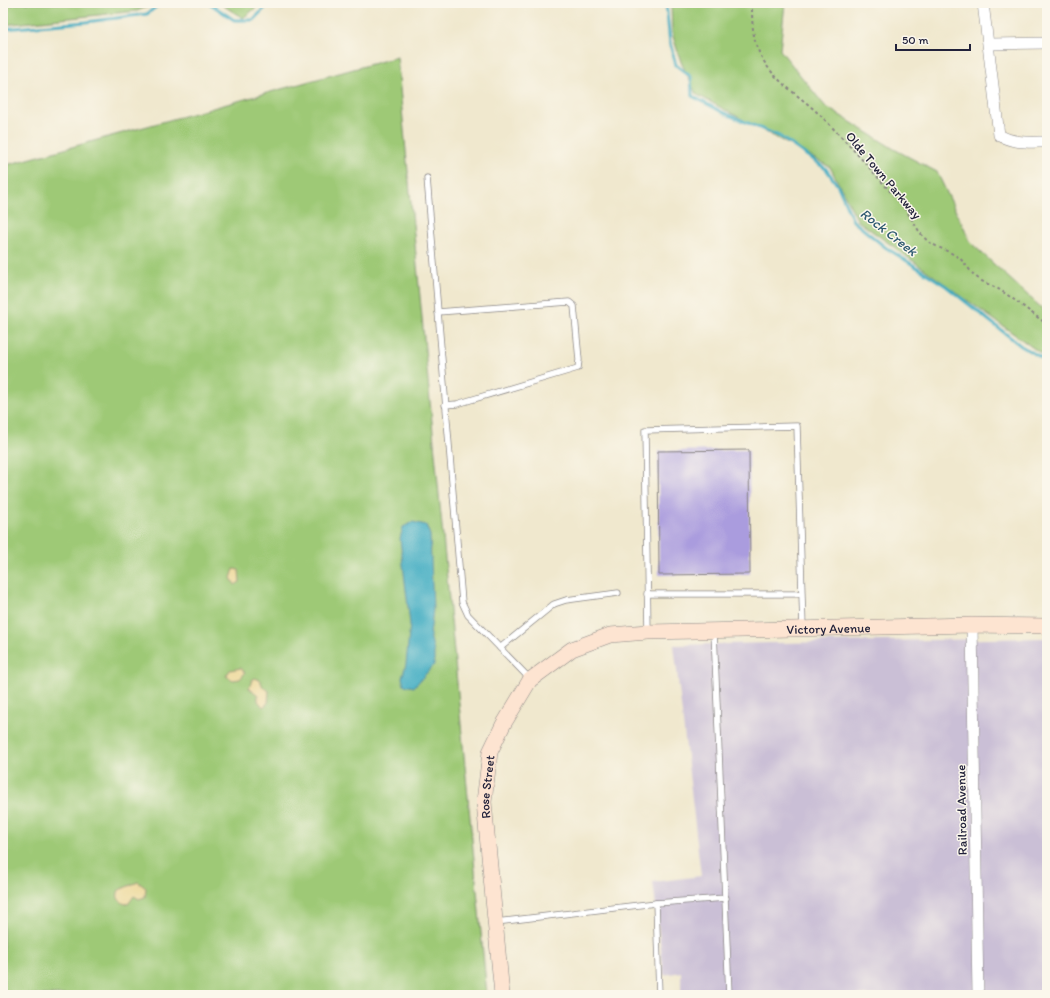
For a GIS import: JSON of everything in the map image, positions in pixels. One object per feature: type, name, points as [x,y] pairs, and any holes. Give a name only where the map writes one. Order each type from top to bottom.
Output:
[{"type":"street","points":[[983,3],[999,135],[1007,140],[1022,142],[1047,142]]},
{"type":"street","points":[[989,44],[1047,43]]},
{"type":"street","name":"Victory Avenue","points":[[610,635],[648,632],[803,630],[972,625],[1047,626]]},
{"type":"street","name":"Railroad Avenue","points":[[972,625],[978,995]]},
{"type":"street","name":"Rose Street","points":[[502,995],[484,802],[490,752],[502,725],[530,680],[572,649],[610,635]]},
{"type":"lane","points":[[427,178],[462,602],[468,614],[530,680]]},
{"type":"lane","points":[[438,312],[569,302],[574,306],[579,360],[578,368],[458,404],[445,405]]},
{"type":"lane","points":[[648,632],[645,430],[797,426],[803,630]]},
{"type":"lane","points":[[500,648],[554,604],[566,600],[618,593]]},
{"type":"lane","points":[[647,594],[801,594]]},
{"type":"lane","points":[[714,631],[729,995]]},
{"type":"lane","points":[[496,922],[656,903],[726,898]]},
{"type":"lane","points":[[656,903],[659,995]]},
{"type":"path","points":[[3,6],[25,3]]},
{"type":"path","name":"Olde Town Parkway","points":[[752,3],[752,26],[756,45],[766,63],[786,87],[806,102],[869,166],[906,210],[929,242],[947,250],[960,259],[969,271],[979,280],[994,286],[1013,298],[1047,324]]},
{"type":"shaded area","points":[[1046,638],[1047,995],[681,995],[681,972],[664,975],[653,882],[701,876],[674,645]]},
{"type":"green space","points":[[3,3],[157,3],[137,11],[3,25]]},
{"type":"green space","points":[[219,3],[262,3],[243,18]]},
{"type":"green space","points":[[671,3],[785,3],[780,50],[825,106],[894,149],[937,172],[971,243],[1047,313],[1047,358],[858,221],[830,167],[696,94],[681,62],[672,33]]},
{"type":"green space","points":[[397,57],[487,995],[3,995],[3,166]]},
{"type":"sand","points":[[234,569],[239,570],[240,582],[235,585],[231,578]]},
{"type":"sand","points":[[241,668],[245,673],[240,679],[233,680],[226,676],[230,670]]},
{"type":"sand","points":[[255,678],[260,680],[263,687],[269,691],[268,703],[263,707],[258,701],[258,695],[249,688],[252,680]]},
{"type":"sand","points":[[138,882],[146,888],[145,897],[139,899],[134,896],[129,903],[125,904],[121,902],[118,898],[119,890]]},
{"type":"water","points":[[413,522],[426,525],[430,535],[433,609],[430,635],[434,652],[434,665],[414,687],[404,685],[402,678],[406,664],[410,624],[400,539],[403,527]]},
{"type":"building","points":[[749,450],[750,574],[659,575],[658,451]]},
{"type":"waterway","name":"Rock Creek","points":[[3,29],[86,22],[147,14],[161,3]]},
{"type":"waterway","name":"Rock Creek","points":[[209,3],[234,20],[253,20],[270,3]]},
{"type":"waterway","name":"Rock Creek","points":[[666,3],[670,44],[676,65],[691,77],[692,96],[724,113],[779,136],[826,169],[838,186],[853,221],[885,247],[946,286],[1021,346],[1047,361]]}]
